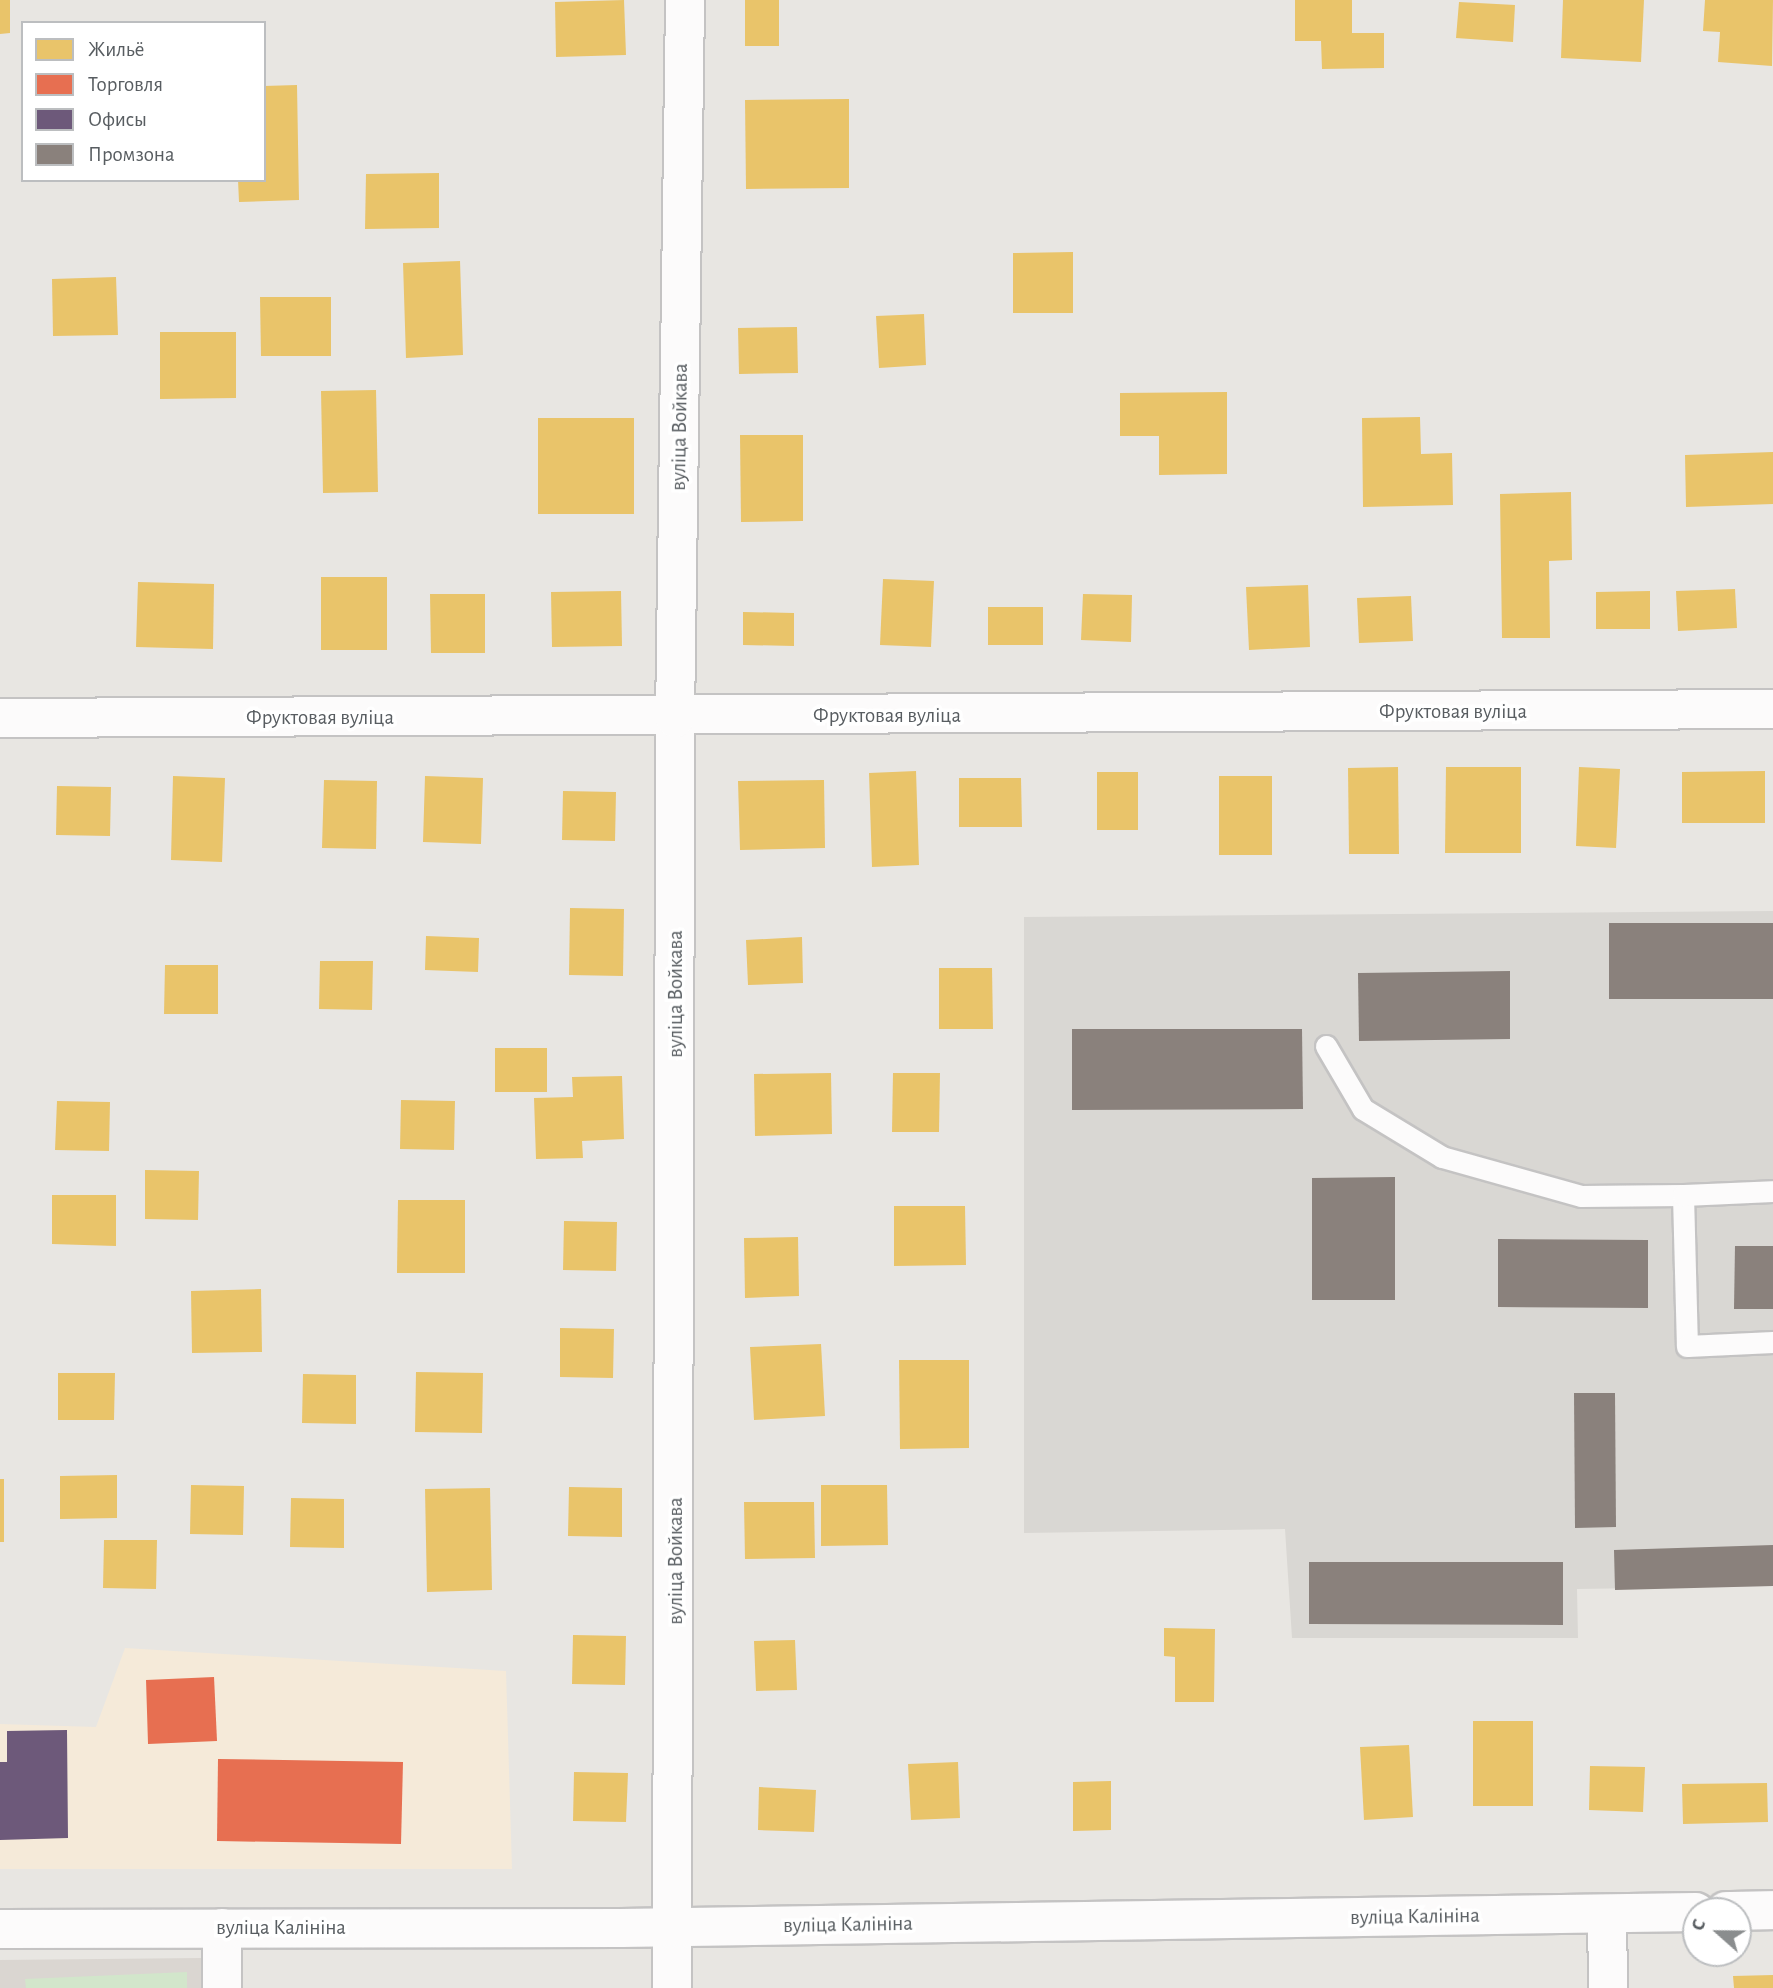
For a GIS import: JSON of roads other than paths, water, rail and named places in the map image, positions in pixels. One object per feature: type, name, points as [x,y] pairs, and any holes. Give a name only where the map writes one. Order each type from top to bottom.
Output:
[{"type":"street","name":"вуліца Войкава","points":[[673,1988],[676,718],[685,0]]},
{"type":"street","name":"Фруктовая вуліца","points":[[0,718],[676,718],[1773,709]]},
{"type":"street","points":[[1752,1910],[1773,1910]]},
{"type":"street","name":"вуліца Калініна","points":[[0,1929],[675,1927],[1682,1912]]},
{"type":"street","points":[[1607,1914],[1608,1988]]},
{"type":"street","points":[[222,1928],[222,1988]]},
{"type":"lane","points":[[1326,1046],[1363,1108],[1442,1157],[1581,1196],[1773,1192]]},
{"type":"lane","points":[[1683,1195],[1687,1346],[1773,1342]]}]
